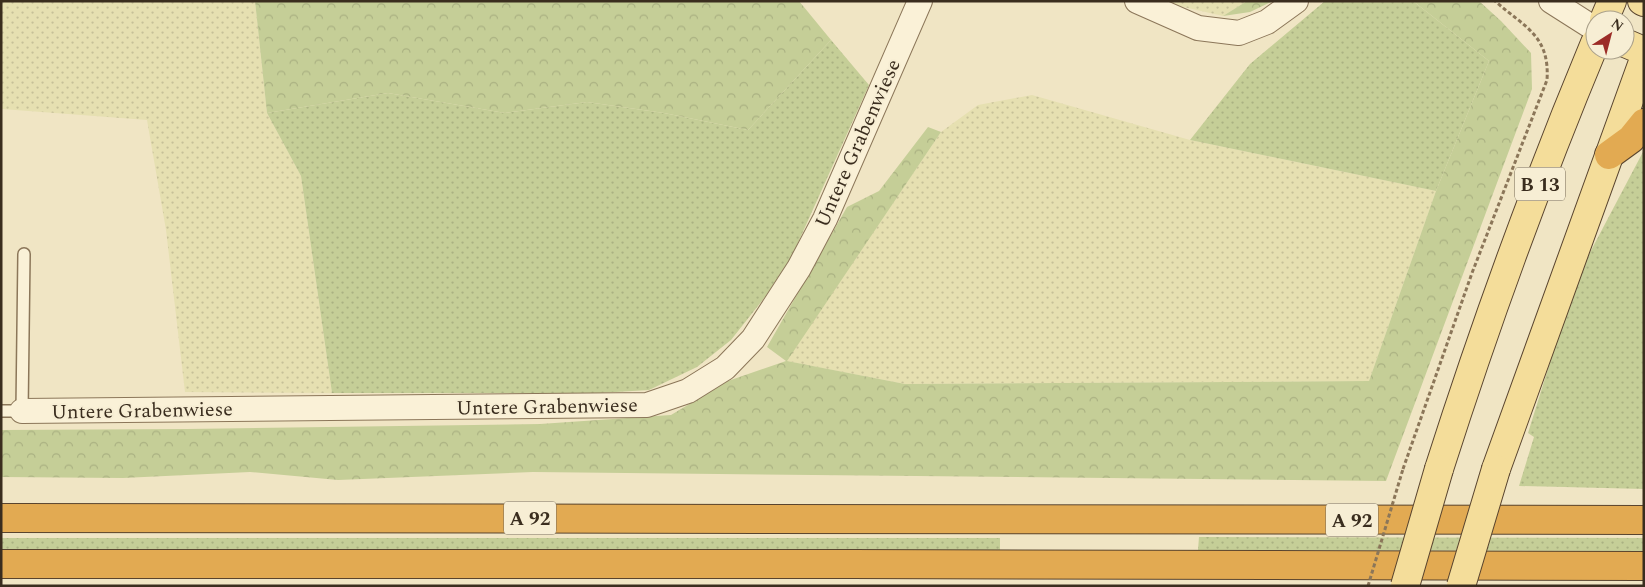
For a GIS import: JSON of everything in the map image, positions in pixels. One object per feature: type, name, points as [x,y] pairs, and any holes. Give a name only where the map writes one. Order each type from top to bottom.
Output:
[{"type":"highway","points":[[1609,155],[1631,139],[1644,123]]},
{"type":"highway","name":"A 92","points":[[1,518],[1644,520]]},
{"type":"highway","name":"A 92","points":[[1,564],[1644,566]]},
{"type":"highway","points":[[1601,566],[1644,584]]},
{"type":"main road","name":"B 13","points":[[1461,586],[1496,469],[1644,59]]},
{"type":"main road","name":"B 13","points":[[1405,586],[1439,469],[1486,327],[1587,60]]},
{"type":"street","name":"Untere Grabenwiese","points":[[12,411],[646,405],[688,391],[725,368],[753,340],[799,268],[825,219],[920,1]]},
{"type":"street","points":[[1137,1],[1198,28],[1239,33],[1267,22],[1296,1]]},
{"type":"street","points":[[1551,1],[1585,23]]},
{"type":"lane","points":[[12,411],[24,254]]},
{"type":"path","points":[[1368,586],[1403,469],[1472,273],[1547,80],[1546,52],[1539,40],[1529,28],[1495,1]]},
{"type":"shaded area","points":[[1,1],[255,1],[267,113],[301,176],[332,393],[185,392],[166,230],[147,120],[2,109]]},
{"type":"shaded area","points":[[1167,1],[1247,1],[1223,16],[1166,3]]},
{"type":"shaded area","points":[[1032,95],[1190,140],[1436,191],[1369,381],[905,384],[786,361],[941,132],[978,105]]},
{"type":"green space","points":[[255,1],[799,1],[831,40],[748,130],[664,113],[587,102],[505,113],[388,93],[267,113]]},
{"type":"green space","points":[[1247,1],[1273,1],[1250,12],[1223,16]]},
{"type":"green space","points":[[1325,1],[1413,1],[1489,61],[1436,191],[1190,140],[1250,64]]},
{"type":"green space","points":[[1413,1],[1479,1],[1531,53],[1532,89],[1386,481],[533,472],[338,480],[250,472],[123,478],[1,477],[1,430],[540,424],[671,415],[728,381],[786,361],[767,347],[847,207],[879,191],[928,127],[941,132],[787,361],[905,384],[1369,381],[1436,191],[1489,61]]},
{"type":"green space","points":[[831,40],[869,85],[792,256],[765,297],[731,340],[697,367],[649,390],[599,393],[332,393],[301,176],[267,113],[388,93],[505,113],[587,102],[664,113],[748,130]]},
{"type":"green space","points":[[1644,150],[1644,489],[1519,486],[1534,437],[1528,433],[1576,279]]},
{"type":"green space","points":[[1199,537],[1644,538],[1644,551],[1198,550]]},
{"type":"green space","points":[[1,538],[1000,538],[1000,552],[1,552]]}]
